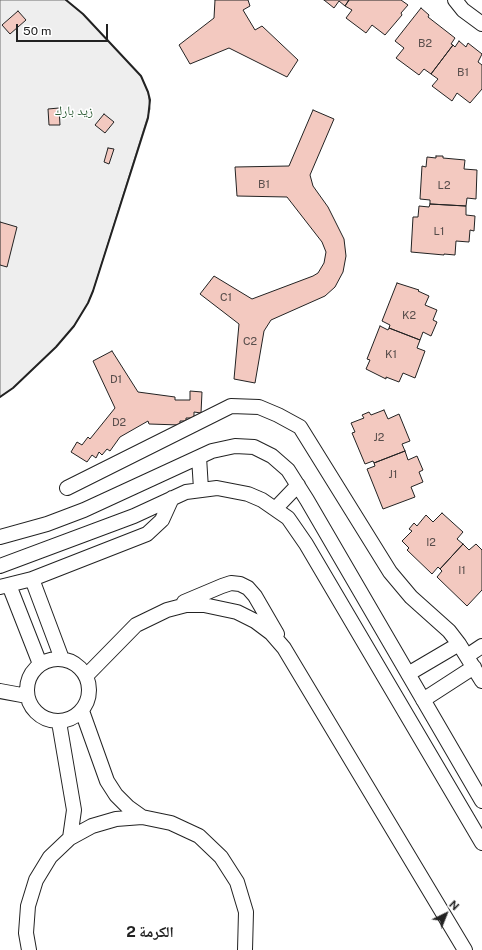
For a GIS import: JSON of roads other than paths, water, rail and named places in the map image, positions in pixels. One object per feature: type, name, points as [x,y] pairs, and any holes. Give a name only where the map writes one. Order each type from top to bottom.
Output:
[{"type":"street","points":[[455,0],[463,10],[482,24]]},
{"type":"street","points":[[67,488],[231,406],[259,407],[278,415],[300,428],[390,572],[400,585],[449,631],[482,681]]},
{"type":"street","points":[[0,537],[47,524],[84,510],[124,493],[212,450],[235,446],[254,447],[272,456],[288,470],[298,484],[482,801]]},
{"type":"street","points":[[199,457],[201,489]]},
{"type":"street","points":[[276,508],[298,484]]},
{"type":"street","points":[[0,566],[134,516],[186,492],[201,489],[225,489],[248,494],[276,508],[293,524],[306,544],[482,843]]},
{"type":"street","points":[[40,664],[5,586],[32,579],[147,534],[162,520],[172,498]]},
{"type":"street","points":[[32,579],[62,659]]},
{"type":"street","points":[[86,676],[136,625],[231,583],[240,584],[248,588],[465,950]]},
{"type":"street","points":[[222,586],[223,607]]},
{"type":"street","points":[[237,612],[254,596]]},
{"type":"street","points":[[167,610],[198,605],[223,607],[255,621],[271,633],[284,648]]},
{"type":"street","points":[[408,674],[459,644]]},
{"type":"street","points":[[424,700],[470,662],[482,646]]},
{"type":"street","points":[[54,658],[62,659],[76,665],[86,676],[89,694],[82,711],[75,717],[59,722],[42,718],[32,708],[27,696],[27,684],[31,673],[40,664],[54,658]]},
{"type":"street","points":[[0,691],[27,696]]},
{"type":"street","points":[[82,711],[107,781],[116,795],[128,807],[142,817]]},
{"type":"street","points":[[59,722],[74,810],[70,838]]},
{"type":"street","points":[[29,950],[26,933],[28,906],[36,880],[50,857],[70,838],[92,826],[116,819],[142,817],[171,823],[198,836],[221,857],[237,882],[246,912],[245,950]]},
{"type":"district","name":"الكرمة 2","points":[[150,932]]},
{"type":"park label","name":"زيد بارك","points":[[74,111]]}]
